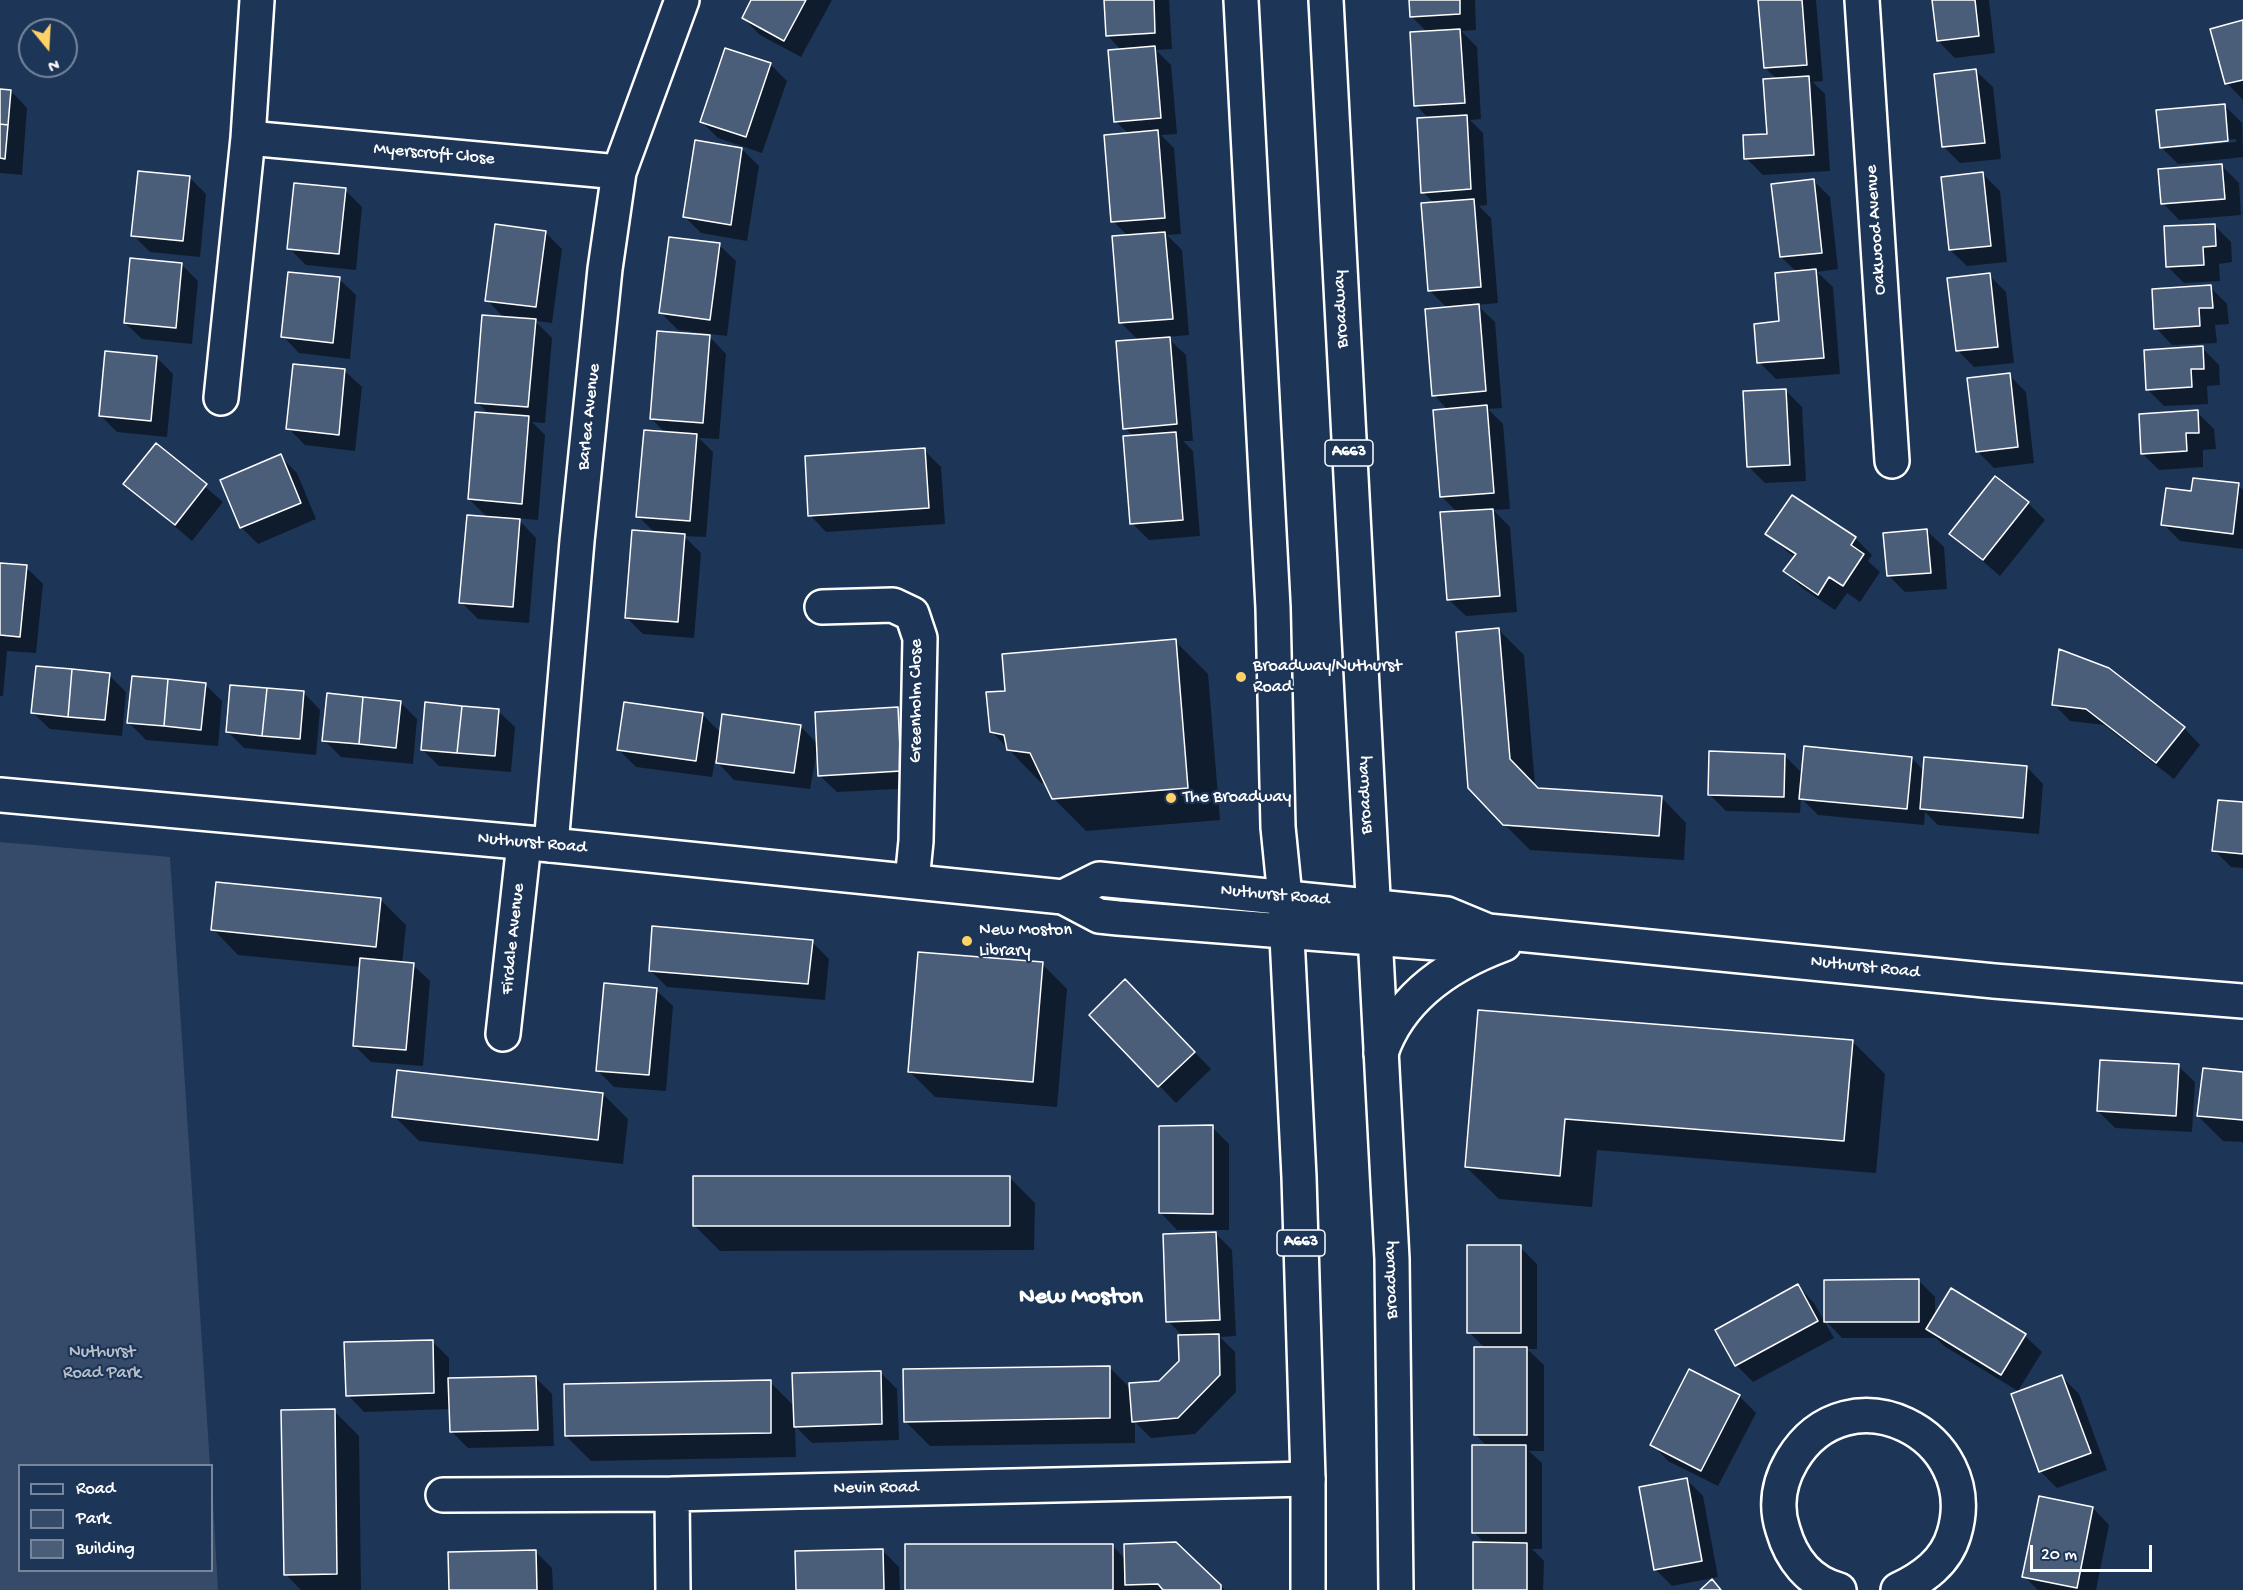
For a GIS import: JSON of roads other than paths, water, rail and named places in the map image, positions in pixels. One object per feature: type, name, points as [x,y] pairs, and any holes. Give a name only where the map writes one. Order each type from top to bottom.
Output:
[{"type":"main road","points":[[221,398],[248,138],[257,0]]},
{"type":"main road","name":"Barlea Avenue","points":[[537,844],[605,268],[619,172],[682,0]]},
{"type":"main road","name":"A663","points":[[1241,0],[1273,608],[1278,828],[1285,897],[1299,1177],[1308,1479],[1308,1590]]},
{"type":"main road","name":"Broadway","points":[[1326,0],[1392,1259],[1396,1590]]},
{"type":"main road","name":"Oakwood Avenue","points":[[1862,0],[1892,461]]},
{"type":"main road","name":"Myerscroft Close","points":[[248,138],[619,172]]},
{"type":"main road","name":"Greenholm Close","points":[[822,607],[893,605],[912,614],[920,638],[916,841],[912,881]]},
{"type":"main road","name":"Nuthurst Road","points":[[0,795],[537,844],[1063,897],[1099,916],[1449,944],[1488,931]]},
{"type":"main road","name":"Firdale Avenue","points":[[503,1034],[537,844]]},
{"type":"main road","name":"Nuthurst Road","points":[[1063,897],[1099,879],[1447,914],[1488,931],[1994,981],[2243,1001]]},
{"type":"main road","points":[[1381,1053],[1394,1023],[1418,993],[1464,963],[1500,945],[1534,934]]},
{"type":"main road","points":[[1839,1590],[1812,1578],[1789,1550],[1777,1513],[1782,1475],[1802,1443],[1826,1425],[1855,1415],[1872,1414],[1905,1422],[1939,1449],[1957,1488],[1958,1520],[1953,1537],[1942,1557],[1923,1578],[1898,1590]]},
{"type":"main road","name":"Nevin Road","points":[[443,1495],[672,1494],[1308,1479]]},
{"type":"main road","points":[[672,1494],[674,1590]]},
{"type":"place","name":"Broadway/Nuthurst Road","points":[[1241,677]]},
{"type":"place","name":"The Broadway","points":[[1171,798]]},
{"type":"place","name":"New Moston Library","points":[[967,941]]},
{"type":"district","name":"New Moston","points":[[1081,1298]]},
{"type":"park label","name":"Nuthurst Road Park","points":[[102,1363]]}]
